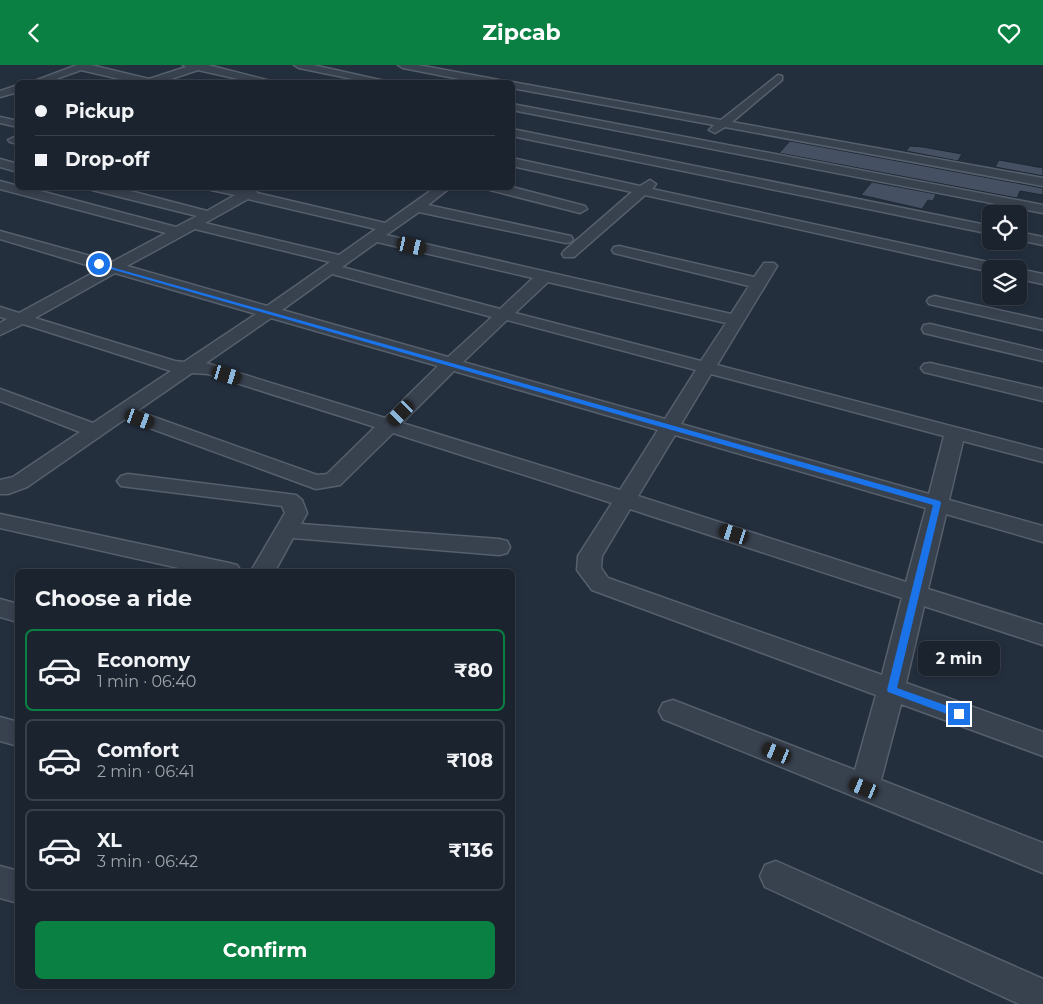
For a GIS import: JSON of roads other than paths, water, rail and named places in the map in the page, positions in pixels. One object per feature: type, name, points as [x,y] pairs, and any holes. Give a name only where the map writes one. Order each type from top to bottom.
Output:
[{"type":"street","points":[[299,65],[374,80]]},
{"type":"street","points":[[403,65],[483,80]]},
{"type":"street","points":[[43,80],[84,66],[130,80]]},
{"type":"street","points":[[158,80],[196,66],[259,80]]},
{"type":"street","points":[[569,253],[778,77]]},
{"type":"street","points":[[515,86],[1043,182]]},
{"type":"street","points":[[0,94],[15,89]]},
{"type":"street","points":[[515,108],[1043,209]]},
{"type":"street","points":[[0,120],[15,123]]},
{"type":"street","points":[[515,133],[982,228]]},
{"type":"street","points":[[0,163],[15,167]]},
{"type":"street","points":[[515,163],[982,266]]},
{"type":"street","points":[[0,185],[15,189]]},
{"type":"street","points":[[19,190],[178,232]]},
{"type":"street","points":[[108,190],[208,215]]},
{"type":"street","points":[[0,487],[8,487],[20,482],[269,313],[441,190]]},
{"type":"street","points":[[507,190],[580,209]]},
{"type":"street","points":[[0,330],[252,191],[380,233],[736,320]]},
{"type":"street","points":[[417,207],[566,239]]},
{"type":"street","points":[[193,224],[505,314],[1043,456]]},
{"type":"street","points":[[0,235],[1043,534]]},
{"type":"street","points":[[1027,238],[1043,241]]},
{"type":"street","points":[[619,250],[758,283]]},
{"type":"street","points":[[769,266],[590,555],[589,570],[600,585],[1043,744]]},
{"type":"street","points":[[123,412],[316,482],[333,480],[451,364],[546,275]]},
{"type":"street","points":[[1027,275],[1043,279]]},
{"type":"street","points":[[935,301],[1043,325]]},
{"type":"street","points":[[0,312],[172,366],[210,369],[625,499],[1043,635]]},
{"type":"street","points":[[930,329],[1043,356]]},
{"type":"street","points":[[930,368],[1043,395]]},
{"type":"street","points":[[0,395],[95,431]]},
{"type":"street","points":[[864,788],[891,690],[955,433]]},
{"type":"street","points":[[128,481],[288,500],[294,505],[296,513],[264,569]]},
{"type":"street","points":[[0,521],[220,569]]},
{"type":"street","points":[[286,530],[499,547]]},
{"type":"street","points":[[0,608],[15,612]]},
{"type":"street","points":[[673,711],[1043,858]]},
{"type":"street","points":[[0,729],[15,733]]},
{"type":"street","points":[[776,876],[1043,997]]},
{"type":"street","points":[[0,882],[15,886]]}]
